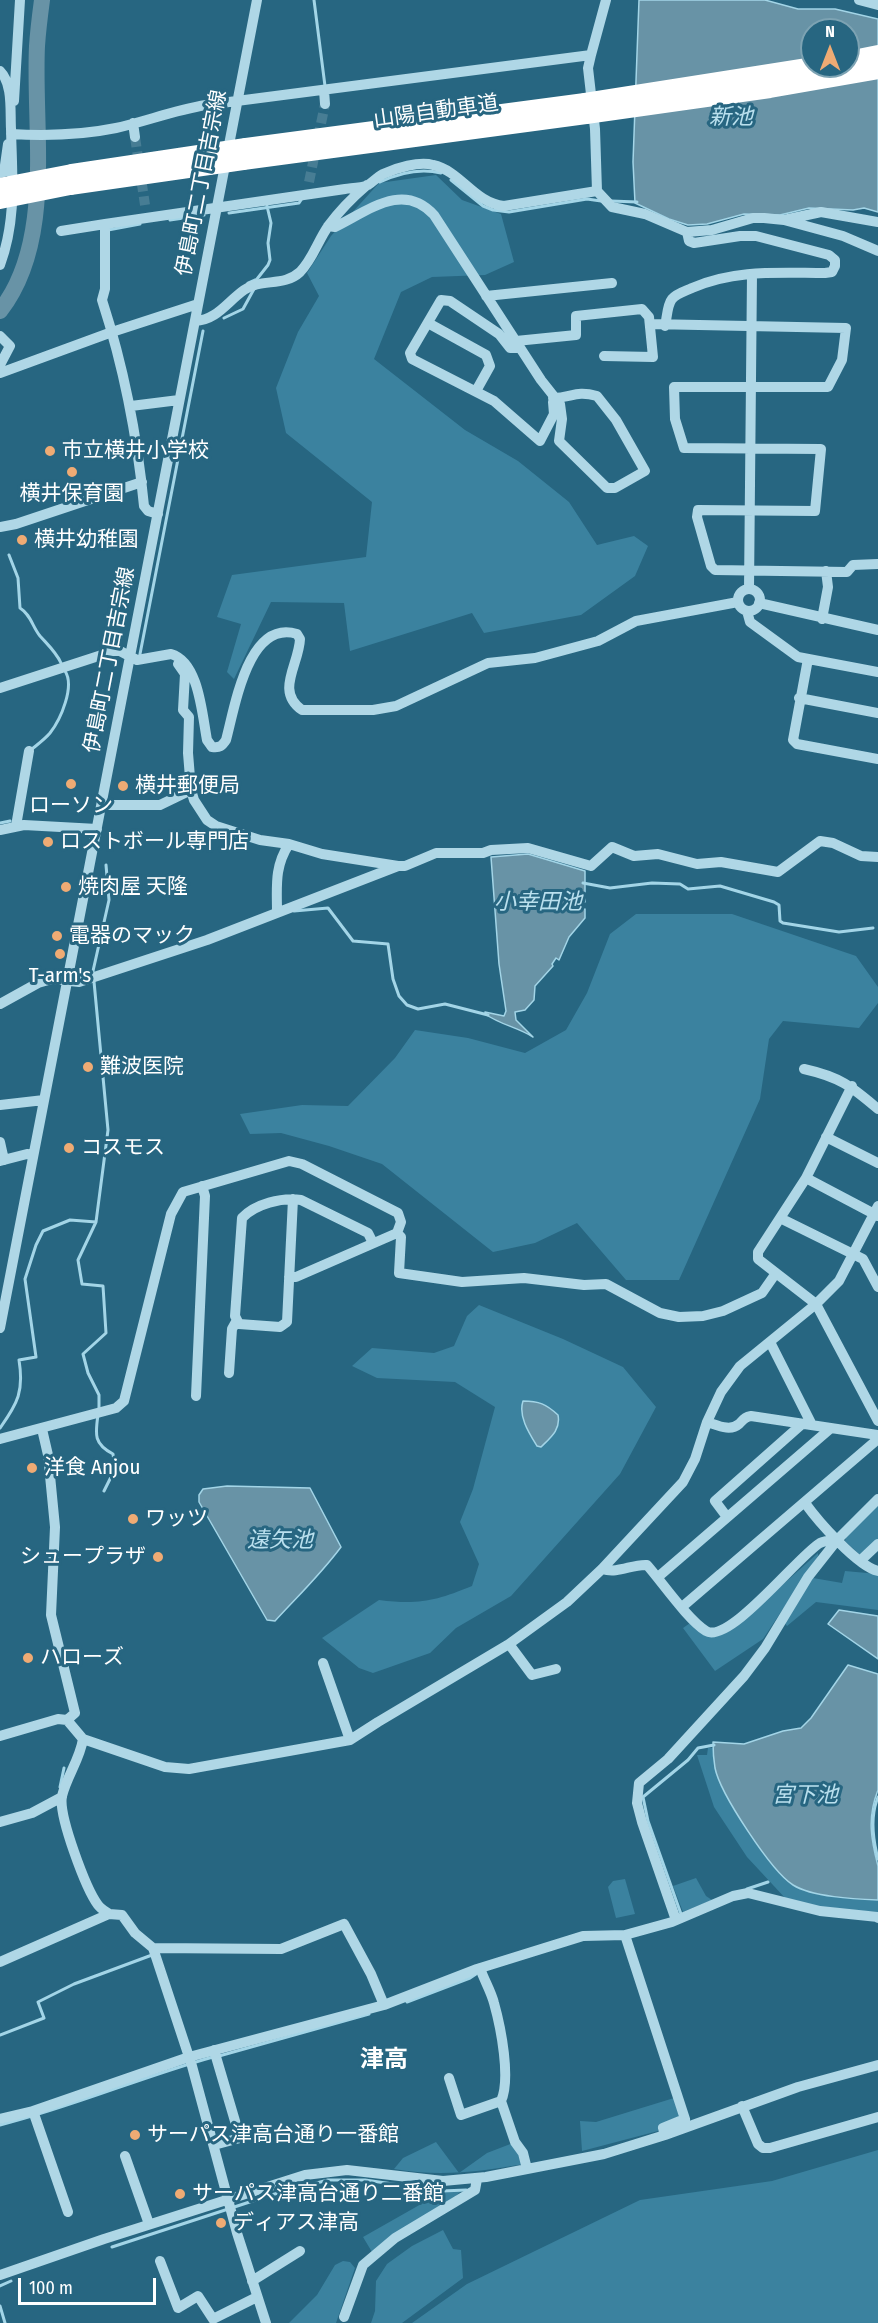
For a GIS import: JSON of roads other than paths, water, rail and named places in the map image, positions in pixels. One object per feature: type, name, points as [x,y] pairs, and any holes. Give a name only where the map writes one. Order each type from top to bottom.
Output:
[{"type":"highway","points":[[860,58],[878,54]]},
{"type":"highway","name":"山陽自動車道","points":[[586,109],[800,69]]},
{"type":"highway","name":"山陽自動車道","points":[[0,200],[71,180],[211,159],[586,109],[770,89],[878,70]]},
{"type":"highway","name":"山陽自動車道","points":[[1,177],[71,180]]},
{"type":"street","points":[[0,265],[11,226],[20,0]]},
{"type":"street","name":"伊島町二丁目吉宗線","points":[[0,1324],[103,805],[129,657],[257,0]]},
{"type":"street","points":[[606,0],[588,68],[603,197],[612,207],[645,214],[687,232],[712,230],[753,218],[784,220],[843,236],[878,251]]},
{"type":"street","points":[[859,0],[878,5]]},
{"type":"street","points":[[14,134],[63,135],[118,127],[178,109],[591,55]]},
{"type":"street","points":[[0,71],[6,79],[10,96],[14,134],[1,177],[0,193]]},
{"type":"street","points":[[324,90],[325,104]]},
{"type":"street","points":[[133,123],[135,137]]},
{"type":"street","points":[[195,321],[209,319],[219,313],[246,289],[255,285],[286,281],[292,277],[306,265],[349,201],[380,175],[392,171],[424,164],[433,165],[450,172],[485,202],[497,205],[603,197]]},
{"type":"street","points":[[309,182],[309,195]]},
{"type":"street","points":[[61,231],[105,228],[146,217],[367,185]]},
{"type":"street","points":[[331,226],[391,200],[401,198],[418,201],[434,215],[553,398],[560,404],[562,419],[559,441],[607,488],[615,488],[645,471],[616,420],[597,396],[576,392],[562,398],[553,398]]},
{"type":"street","points":[[145,205],[146,217]]},
{"type":"street","points":[[784,220],[821,212],[878,222]]},
{"type":"street","points":[[105,228],[105,289],[102,300],[131,406],[139,451],[144,506],[148,511],[158,514]]},
{"type":"street","points":[[666,326],[670,301],[678,294],[700,284],[730,275],[825,273],[832,272],[835,266],[835,260],[829,255],[756,236],[694,243],[689,241],[687,232]]},
{"type":"street","points":[[749,590],[752,274]]},
{"type":"street","points":[[486,296],[612,284]]},
{"type":"street","points":[[553,398],[554,414],[540,441],[494,401],[412,359],[410,353],[441,300],[450,301],[499,334],[510,348],[518,344],[576,335],[576,316],[642,309],[649,317],[653,357],[604,356]]},
{"type":"street","points":[[0,373],[112,332],[198,304]]},
{"type":"street","points":[[428,323],[486,355],[490,366],[476,392]]},
{"type":"street","points":[[650,324],[846,328],[842,360],[828,387],[674,387],[675,418],[684,448],[821,449],[815,510],[698,510],[697,517],[711,566],[715,570],[847,572],[853,565],[878,564]]},
{"type":"street","points":[[0,364],[10,346],[4,339]]},
{"type":"street","points":[[131,406],[179,400]]},
{"type":"street","points":[[0,527],[16,524],[142,482]]},
{"type":"street","points":[[822,619],[828,587],[826,571]]},
{"type":"street","points":[[749,590],[758,594],[759,603],[756,609],[747,611],[741,608],[738,602],[740,593],[749,590]]},
{"type":"street","points":[[0,688],[114,651],[120,651],[137,660],[171,654],[186,662],[192,674],[208,744],[218,748],[226,740],[245,670],[264,639],[279,632],[288,631],[297,634],[300,639],[289,684],[289,693],[295,705],[302,710],[315,711],[374,710],[396,706],[488,663],[535,658],[598,641],[636,621],[738,602]]},
{"type":"street","points":[[759,603],[878,630]]},
{"type":"street","points":[[747,611],[750,622],[798,657],[878,672]]},
{"type":"street","points":[[177,656],[177,663],[185,674],[183,710],[189,717],[188,753],[194,800],[207,820],[216,826],[260,840],[289,844],[322,854],[398,866],[405,866],[436,853],[483,853],[491,850],[528,848],[591,866],[612,847],[634,856],[658,854],[698,864],[721,862],[778,872],[820,841],[833,843],[861,856],[878,857]]},
{"type":"street","points":[[808,659],[792,735],[793,740],[797,744],[878,759]]},
{"type":"street","points":[[799,698],[878,713]]},
{"type":"street","points":[[16,826],[29,751]]},
{"type":"street","points":[[103,805],[160,805],[191,790]]},
{"type":"street","points":[[0,830],[16,826],[97,829]]},
{"type":"street","points":[[278,913],[280,858],[289,844]]},
{"type":"street","points":[[0,1004],[38,983],[52,979],[79,982],[95,977],[207,940],[398,866]]},
{"type":"street","points":[[804,1069],[830,1075],[852,1086],[878,1109]]},
{"type":"street","points":[[852,1086],[806,1178],[758,1252],[758,1259],[816,1304],[878,1421]]},
{"type":"street","points":[[0,1105],[44,1101]]},
{"type":"street","points":[[826,1137],[878,1163]]},
{"type":"street","points":[[0,1142],[2,1161],[27,1154],[33,1155]]},
{"type":"street","points":[[0,1439],[116,1408],[124,1401],[171,1214],[183,1191],[290,1161],[302,1164],[399,1213],[401,1222],[397,1233],[296,1277],[289,1277]]},
{"type":"street","points":[[0,1736],[58,1719],[67,1720],[83,1739],[165,1767],[189,1769],[350,1740],[509,1644],[567,1602],[602,1569],[683,1482],[721,1392],[740,1366],[816,1304],[839,1281],[877,1212],[806,1178]]},
{"type":"street","points":[[196,1396],[205,1196],[202,1186]]},
{"type":"street","points":[[294,1199],[286,1322],[280,1327],[239,1324],[235,1316],[242,1218],[249,1210],[285,1199],[294,1199],[302,1200],[368,1233],[373,1243]]},
{"type":"street","points":[[780,1218],[863,1259],[878,1287]]},
{"type":"street","points":[[397,1233],[401,1236],[399,1273],[462,1282],[524,1278],[584,1285],[606,1284],[660,1312],[679,1317],[702,1316],[723,1311],[762,1293],[776,1273]]},
{"type":"street","points":[[229,1373],[232,1329],[237,1320]]},
{"type":"street","points":[[770,1342],[807,1425]]},
{"type":"street","points":[[707,1422],[730,1429],[745,1417],[751,1416],[878,1435]]},
{"type":"street","points":[[727,1517],[715,1501],[807,1425]]},
{"type":"street","points":[[658,1577],[831,1428]]},
{"type":"street","points":[[42,1429],[48,1455],[55,1527],[51,1615],[75,1713],[67,1720]]},
{"type":"street","points":[[682,1607],[878,1439]]},
{"type":"street","points":[[680,1919],[642,1822],[637,1803],[639,1783],[668,1759],[744,1676],[765,1648],[808,1577],[838,1539],[878,1499]]},
{"type":"street","points":[[805,1503],[827,1532],[838,1539],[867,1568],[878,1571]]},
{"type":"street","points":[[602,1569],[612,1572],[647,1565],[705,1631],[719,1631],[748,1612],[820,1543],[838,1539]]},
{"type":"street","points":[[860,1562],[878,1544]]},
{"type":"street","points":[[509,1644],[532,1675],[556,1669]]},
{"type":"street","points":[[323,1663],[350,1740]]},
{"type":"street","points":[[83,1739],[62,1797],[69,1840],[97,1903],[109,1914]]},
{"type":"street","points":[[0,1822],[32,1814],[62,1797]]},
{"type":"street","points":[[0,2119],[34,2115],[190,2061],[384,2005],[583,1936],[625,1937],[680,1919],[733,1896],[748,1893],[820,1911],[878,1917]]},
{"type":"street","points":[[0,1962],[109,1914],[122,1915],[135,1933],[153,1948],[190,2061],[266,2323]]},
{"type":"street","points":[[153,1948],[281,1949],[344,1924],[371,1974],[384,2005]]},
{"type":"street","points":[[625,1937],[685,2119],[663,2128],[665,2135]]},
{"type":"street","points":[[481,1970],[494,2003],[504,2052],[504,2094],[501,2102],[515,2142],[523,2153],[527,2169]]},
{"type":"street","points":[[214,2145],[240,2138],[215,2054]]},
{"type":"street","points":[[0,2275],[149,2224],[230,2205],[305,2175],[326,2171],[365,2172],[443,2181],[477,2179],[604,2154],[665,2135],[798,2087],[878,2065]]},
{"type":"street","points":[[449,2078],[461,2115],[501,2102]]},
{"type":"street","points":[[742,2106],[758,2144],[763,2148],[770,2148],[878,2117]]},
{"type":"street","points":[[34,2115],[68,2212]]},
{"type":"street","points":[[125,2156],[149,2224]]},
{"type":"street","points":[[344,2318],[363,2265],[395,2238],[476,2190],[477,2179]]},
{"type":"street","points":[[252,2281],[300,2251]]},
{"type":"street","points":[[160,2261],[178,2308],[198,2296],[213,2319],[257,2297]]},
{"type":"water","name":"新池","points":[[639,0],[765,0],[798,9],[835,9],[878,19],[878,212],[864,208],[853,210],[809,208],[780,215],[744,214],[707,224],[688,225],[635,203],[633,162]]},
{"type":"water","name":"小幸田池","points":[[528,854],[585,871],[585,902],[582,902],[582,909],[585,909],[585,918],[569,937],[559,960],[556,958],[553,966],[535,986],[534,1000],[525,1010],[515,1012],[516,1020],[533,1037],[485,1014],[485,1012],[504,1016],[506,1011],[499,964],[491,857]]},
{"type":"water","points":[[523,1401],[542,1404],[558,1415],[556,1429],[541,1447],[537,1446],[525,1424],[522,1413]]},
{"type":"water","name":"遠矢池","points":[[227,1486],[310,1488],[341,1547],[275,1621],[267,1620],[199,1502],[199,1495],[203,1489]]},
{"type":"water","points":[[839,1610],[878,1616],[878,1659],[828,1624]]},
{"type":"water","name":"宮下池","points":[[848,1665],[878,1674],[878,1790],[872,1810],[871,1828],[878,1866],[878,1900],[822,1895],[793,1885],[772,1864],[748,1831],[726,1795],[715,1765],[713,1742],[744,1744],[783,1731],[801,1728],[811,1718]]},
{"type":"waterway","points":[[0,311],[17,283],[28,252],[35,218],[38,183],[37,46],[42,0]]},
{"type":"waterway","points":[[314,0],[325,86]]},
{"type":"waterway","points":[[380,182],[410,172],[441,173]]},
{"type":"waterway","points":[[451,180],[483,206],[493,210],[509,212],[587,199],[601,201]]},
{"type":"waterway","points":[[229,213],[299,203],[301,200]]},
{"type":"waterway","points":[[611,201],[637,202]]},
{"type":"waterway","points":[[248,283],[257,279],[270,260],[268,243],[271,223],[267,206]]},
{"type":"waterway","points":[[170,220],[204,215]]},
{"type":"waterway","points":[[108,230],[140,224]]},
{"type":"waterway","points":[[224,318],[243,309],[254,289]]},
{"type":"waterway","points":[[140,654],[203,331]]},
{"type":"waterway","points":[[9,555],[18,578],[20,608],[27,614],[37,632],[61,663]]},
{"type":"waterway","points":[[32,749],[50,733],[62,711],[68,694],[68,677],[65,671]]},
{"type":"waterway","points":[[0,823],[10,821]]},
{"type":"waterway","points":[[99,1409],[99,1395],[88,1373],[83,1354],[106,1333],[103,1286],[82,1284],[78,1260],[96,1222],[108,1130],[93,971],[109,900],[106,865]]},
{"type":"waterway","points":[[583,883],[610,888],[652,883],[680,884],[688,889],[720,886],[774,902],[779,905],[780,921],[783,923],[839,932],[873,928]]},
{"type":"waterway","points":[[294,911],[328,908],[353,941],[388,944],[393,979],[399,996],[407,1005],[418,1009],[445,1004],[488,1015]]},
{"type":"waterway","points":[[0,1428],[15,1404],[20,1389],[19,1360],[36,1357],[25,1279],[36,1245],[43,1231],[70,1220],[96,1222]]},
{"type":"waterway","points":[[98,1415],[97,1438],[99,1443],[113,1454],[115,1469],[104,1491]]},
{"type":"waterway","points":[[681,1914],[648,1821],[643,1797],[688,1760],[698,1748],[714,1745]]},
{"type":"waterway","points":[[60,1787],[64,1768]]},
{"type":"waterway","points":[[878,1797],[875,1804],[873,1828],[878,1859]]},
{"type":"waterway","points":[[747,1889],[768,1882]]},
{"type":"waterway","points":[[0,2035],[44,2018],[38,2002],[74,1984],[152,1955]]},
{"type":"waterway","points":[[407,2002],[476,1974]]},
{"type":"waterway","points":[[219,2056],[369,2014]]},
{"type":"waterway","points":[[0,2125],[54,2110],[213,2057]]},
{"type":"waterway","points":[[112,2247],[271,2195],[328,2180],[365,2180],[442,2191],[466,2190]]},
{"type":"waterway","points":[[0,2286],[11,2281]]},
{"type":"waterway","points":[[0,2306],[5,2323]]},
{"type":"tunnel","points":[[309,182],[325,104]]},
{"type":"tunnel","points":[[135,137],[145,205]]},
{"type":"place","name":"市立横井小学校","points":[[50,451]]},
{"type":"place","name":"横井保育園","points":[[72,472]]},
{"type":"place","name":"横井幼稚園","points":[[22,540]]},
{"type":"place","name":"ローソン","points":[[71,784]]},
{"type":"place","name":"横井郵便局","points":[[123,786]]},
{"type":"place","name":"ロストボール専門店","points":[[48,842]]},
{"type":"place","name":"焼肉屋 天隆","points":[[66,887]]},
{"type":"place","name":"電器のマック","points":[[57,936]]},
{"type":"place","name":"T-arm's","points":[[60,954]]},
{"type":"place","name":"難波医院","points":[[88,1067]]},
{"type":"place","name":"コスモス","points":[[69,1148]]},
{"type":"place","name":"洋食 Anjou","points":[[32,1468]]},
{"type":"place","name":"ワッツ","points":[[133,1519]]},
{"type":"place","name":"シュープラザ","points":[[158,1557]]},
{"type":"place","name":"ハローズ","points":[[28,1658]]},
{"type":"place","name":"サーパス津高台通り一番館","points":[[135,2135]]},
{"type":"place","name":"サーパス津高台通り二番館","points":[[180,2194]]},
{"type":"place","name":"ディアス津高","points":[[221,2223]]},
{"type":"district","name":"津高","points":[[384,2060]]}]
